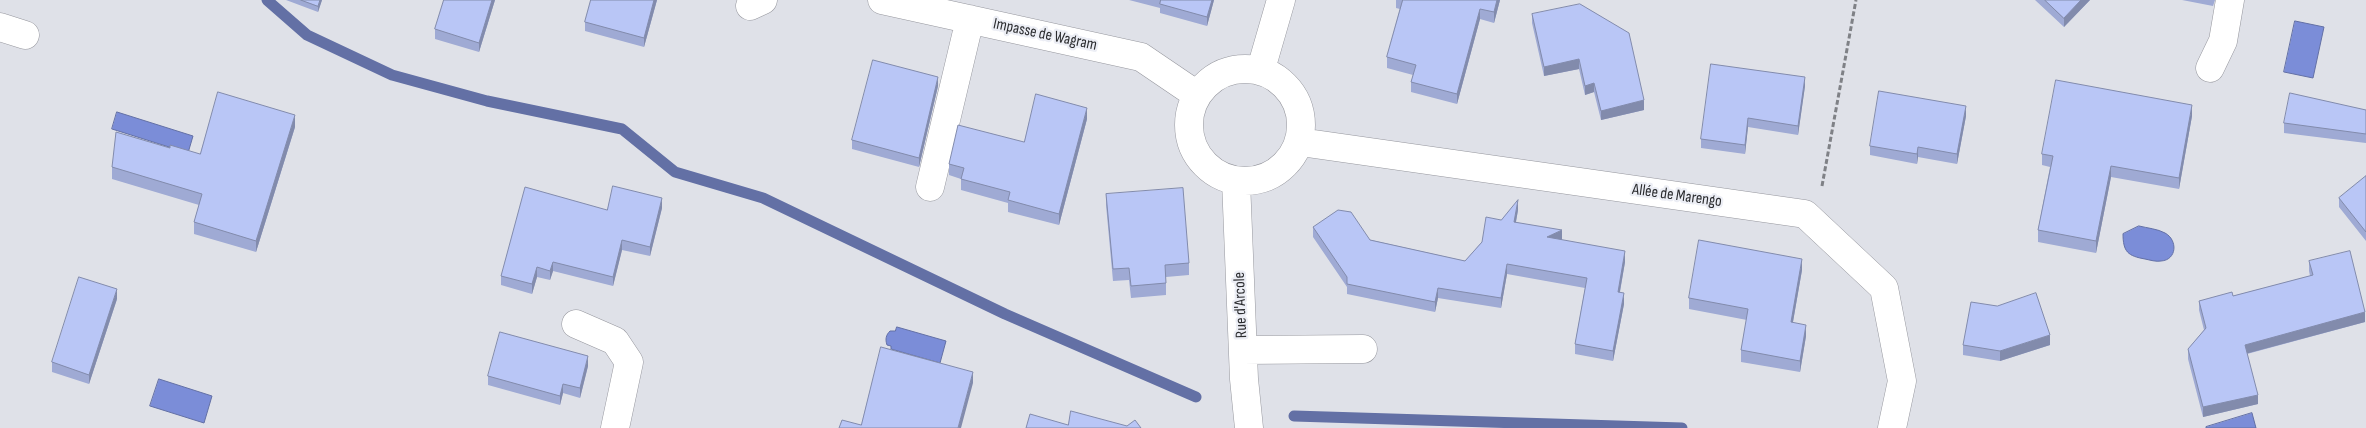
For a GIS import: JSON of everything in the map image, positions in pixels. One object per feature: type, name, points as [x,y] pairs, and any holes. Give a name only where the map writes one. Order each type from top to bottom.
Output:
[{"type":"street","name":"Impasse de Wagram","points":[[882,0],[1141,56],[1197,95]]},
{"type":"street","points":[[1261,69],[1281,0]]},
{"type":"street","points":[[2210,68],[2223,41],[2230,0]]},
{"type":"street","points":[[930,187],[970,19]]},
{"type":"street","points":[[1261,69],[1291,89],[1302,111],[1300,142],[1283,168],[1262,179],[1236,181],[1214,173],[1197,156],[1188,132],[1190,106],[1197,95],[1226,70],[1261,69]]},
{"type":"street","name":"Allée de Marengo","points":[[1300,142],[1805,214],[1884,288],[1902,381],[1893,421]]},
{"type":"street","name":"Rue d'Arcole","points":[[1236,181],[1244,379],[1249,428]]},
{"type":"street","points":[[576,324],[614,341],[628,362],[615,428]]},
{"type":"street","points":[[1243,350],[1363,349]]},
{"type":"path","points":[[1816,224],[1856,0]]},
{"type":"water","points":[[2295,21],[2324,27],[2313,78],[2284,72]]},
{"type":"water","points":[[117,112],[193,136],[188,153],[112,129]]},
{"type":"water","points":[[2139,226],[2159,230],[2169,236],[2174,245],[2173,254],[2166,260],[2159,261],[2131,255],[2125,249],[2123,234]]},
{"type":"water","points":[[897,327],[946,341],[940,363],[891,349],[891,346],[887,345],[886,337],[890,331],[895,331]]},
{"type":"water","points":[[159,379],[212,396],[204,423],[150,406]]},
{"type":"water","points":[[2252,413],[2256,428],[2206,428],[2206,427]]},
{"type":"building","points":[[301,0],[320,0],[318,6]]},
{"type":"building","points":[[444,0],[492,0],[479,43],[435,29]]},
{"type":"building","points":[[591,0],[654,0],[644,38],[585,22]]},
{"type":"building","points":[[1161,0],[1212,0],[1207,17],[1160,4]]},
{"type":"building","points":[[1403,0],[1497,0],[1494,12],[1480,9],[1457,94],[1411,82],[1416,65],[1387,57]]},
{"type":"building","points":[[2045,0],[2081,0],[2064,18]]},
{"type":"building","points":[[1580,4],[1629,33],[1644,100],[1601,111],[1594,83],[1585,86],[1579,59],[1544,67],[1532,14]]},
{"type":"building","points":[[873,60],[938,77],[919,158],[852,140]]},
{"type":"building","points":[[1711,64],[1805,77],[1798,126],[1748,118],[1745,145],[1701,139]]},
{"type":"building","points":[[2056,80],[2192,105],[2179,178],[2111,166],[2096,241],[2038,230],[2053,156],[2042,154]]},
{"type":"building","points":[[1879,91],[1966,106],[1957,154],[1918,147],[1917,154],[1870,146]]},
{"type":"building","points":[[218,92],[295,115],[256,241],[194,222],[202,194],[112,167],[116,132],[170,148],[170,145],[200,154]]},
{"type":"building","points":[[2290,93],[2366,110],[2366,134],[2284,123]]},
{"type":"building","points":[[1036,94],[1087,108],[1059,214],[1008,200],[1010,192],[961,179],[964,168],[949,164],[958,125],[1024,142]]},
{"type":"building","points":[[2366,176],[2366,232],[2339,198]]},
{"type":"building","points":[[613,186],[662,198],[650,247],[622,240],[613,277],[553,262],[550,271],[537,267],[532,284],[501,276],[525,187],[607,210]]},
{"type":"building","points":[[1183,188],[1189,263],[1165,265],[1166,283],[1131,286],[1129,268],[1113,269],[1106,194]]},
{"type":"building","points":[[1518,200],[1514,222],[1562,230],[1547,237],[1625,251],[1618,292],[1624,293],[1613,351],[1575,344],[1587,278],[1507,264],[1501,298],[1438,288],[1435,302],[1347,284],[1347,277],[1313,227],[1338,210],[1351,212],[1370,240],[1465,261],[1482,242],[1486,217],[1501,220]]},
{"type":"building","points":[[1699,240],[1802,259],[1791,322],[1806,325],[1800,361],[1741,350],[1748,309],[1689,298]]},
{"type":"building","points":[[2350,251],[2365,312],[2245,345],[2258,395],[2203,407],[2188,349],[2206,328],[2199,301],[2232,292],[2233,296],[2313,275],[2309,261]]},
{"type":"building","points":[[79,277],[117,289],[89,375],[52,362]]},
{"type":"building","points":[[2036,293],[2050,335],[2000,351],[1963,345],[1971,302],[1997,306]]},
{"type":"building","points":[[500,332],[588,356],[580,388],[563,384],[560,396],[488,376]]},
{"type":"building","points":[[881,347],[973,372],[958,428],[839,428],[842,420],[861,425]]},
{"type":"building","points":[[1071,411],[1127,426],[1135,420],[1141,428],[1026,428],[1030,414],[1068,425]]},
{"type":"waterway","points":[[267,0],[307,35],[392,75],[487,101],[622,129],[675,172],[763,198],[1005,314],[1196,397]]},
{"type":"waterway","points":[[1294,416],[1682,428]]}]
